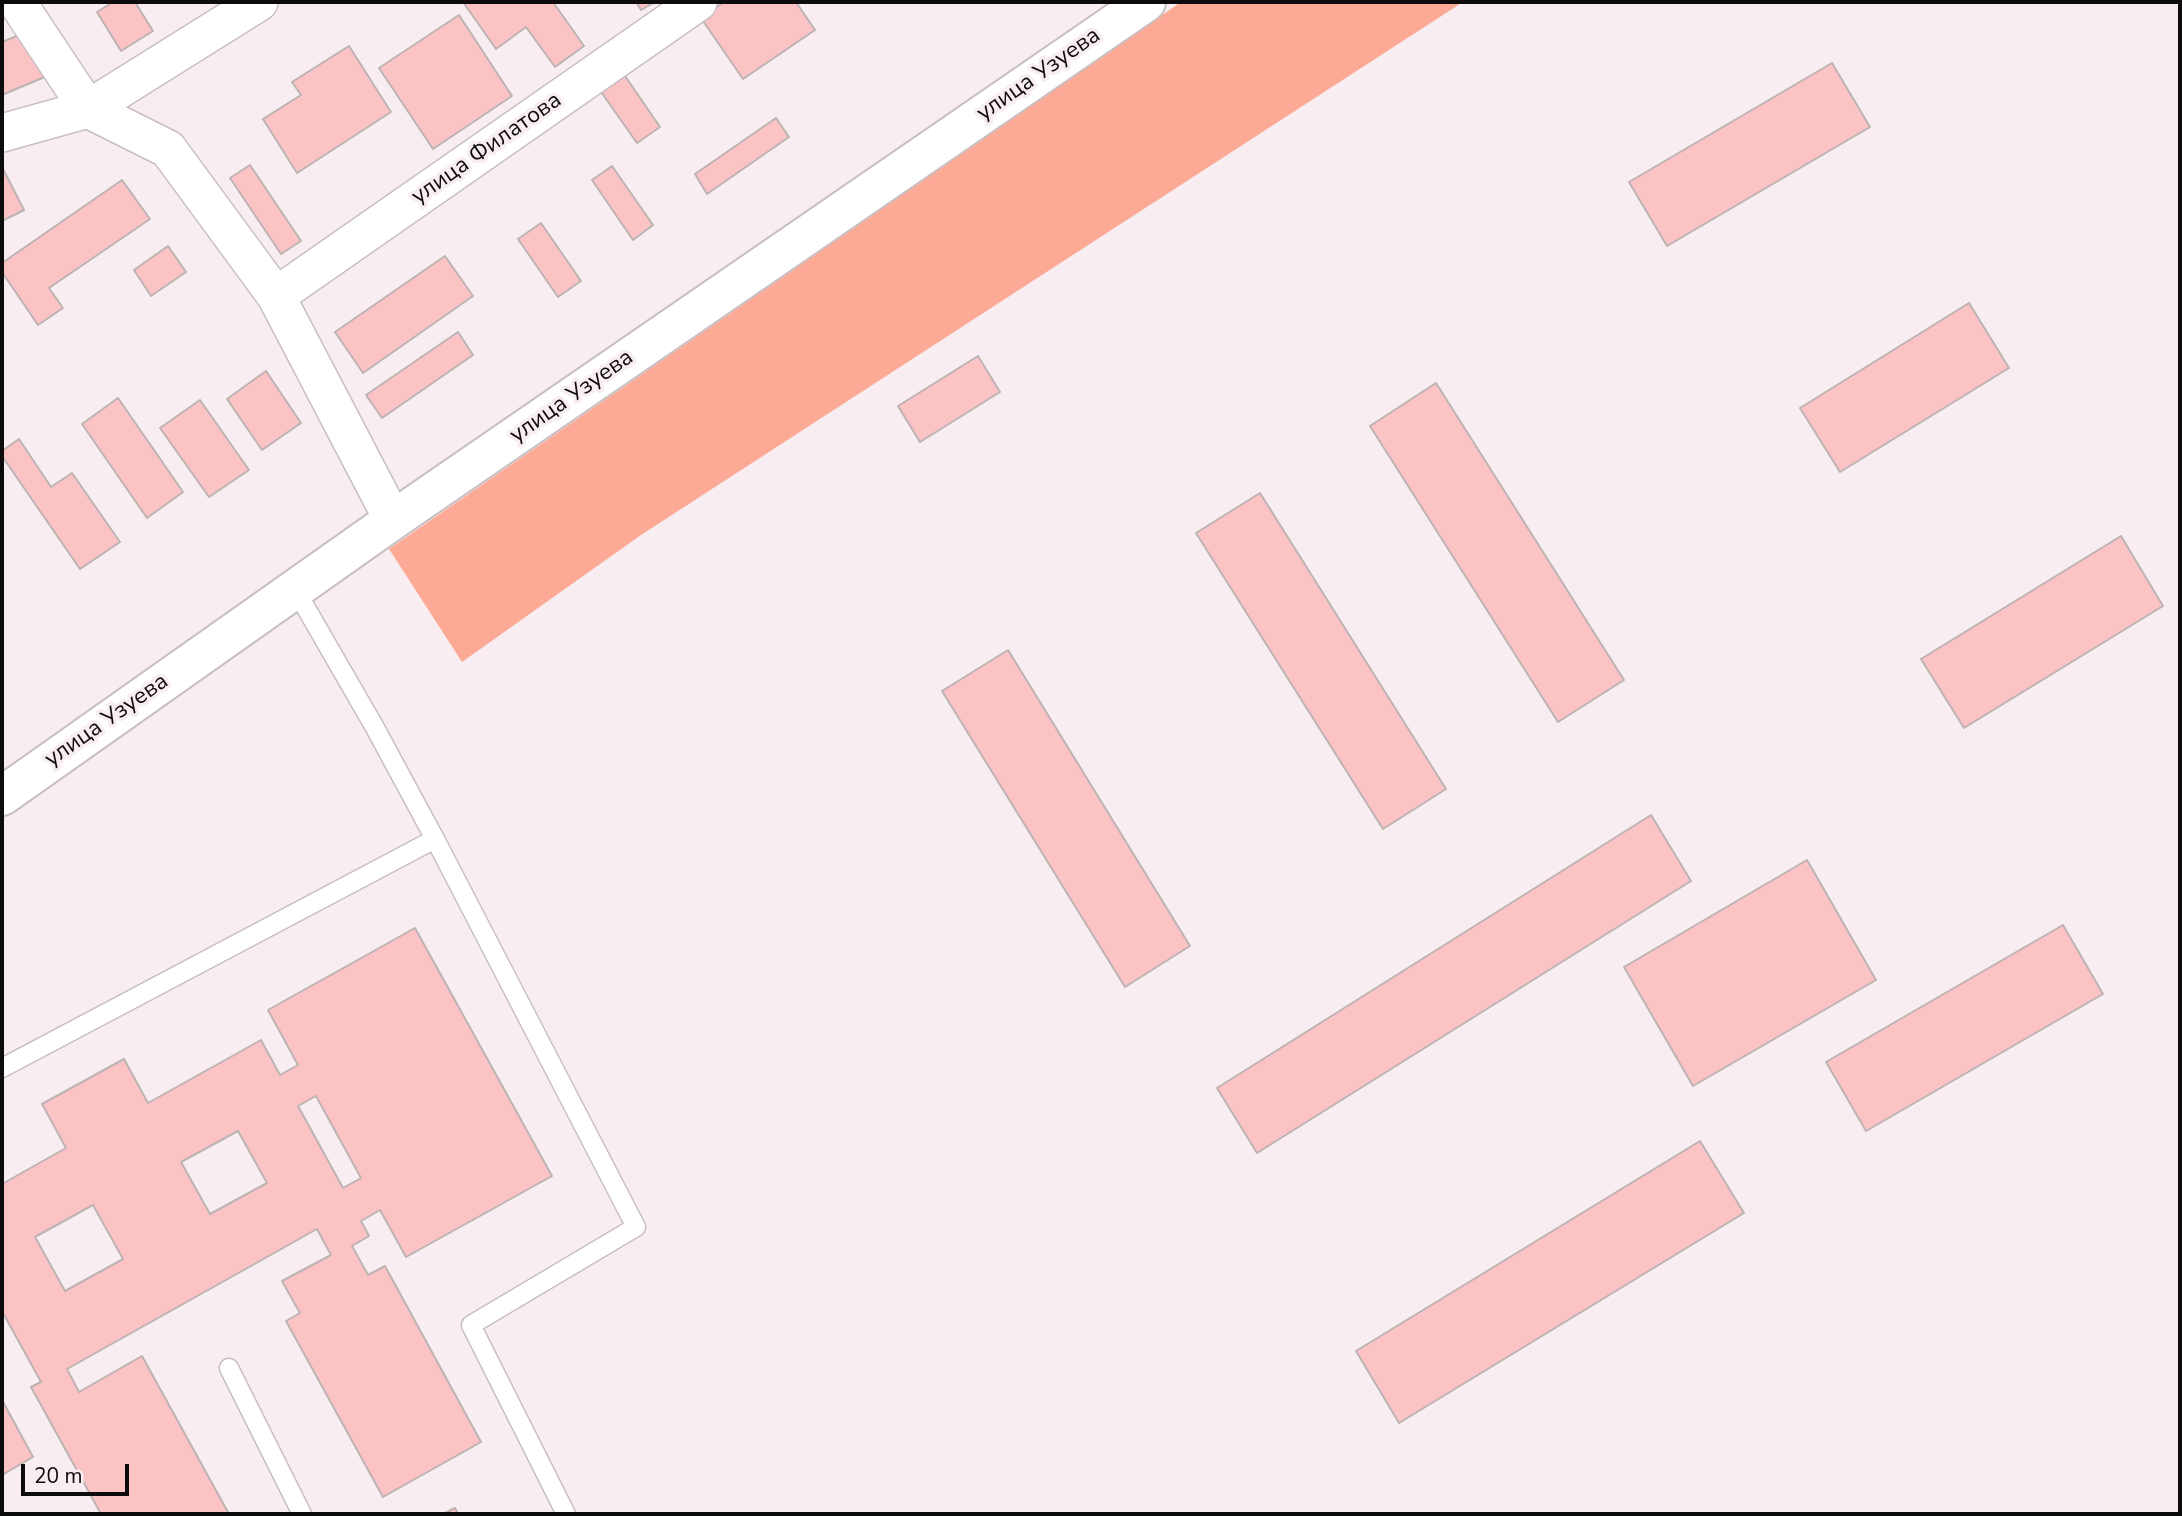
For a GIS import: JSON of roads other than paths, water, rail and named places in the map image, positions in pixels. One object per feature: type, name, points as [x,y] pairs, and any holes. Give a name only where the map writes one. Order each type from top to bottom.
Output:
[{"type":"main road","name":"улица Узуева","points":[[2,796],[393,520],[1146,2]]},
{"type":"street","points":[[17,2],[88,109],[168,149],[276,296],[393,520]]},
{"type":"street","points":[[2,133],[88,109],[259,2]]},
{"type":"street","name":"улица Филатова","points":[[276,296],[698,2]]},
{"type":"lane","points":[[295,589],[435,839],[636,1227],[471,1325],[566,1514]]},
{"type":"lane","points":[[2,1068],[435,839]]},
{"type":"lane","points":[[229,1368],[302,1514]]}]
